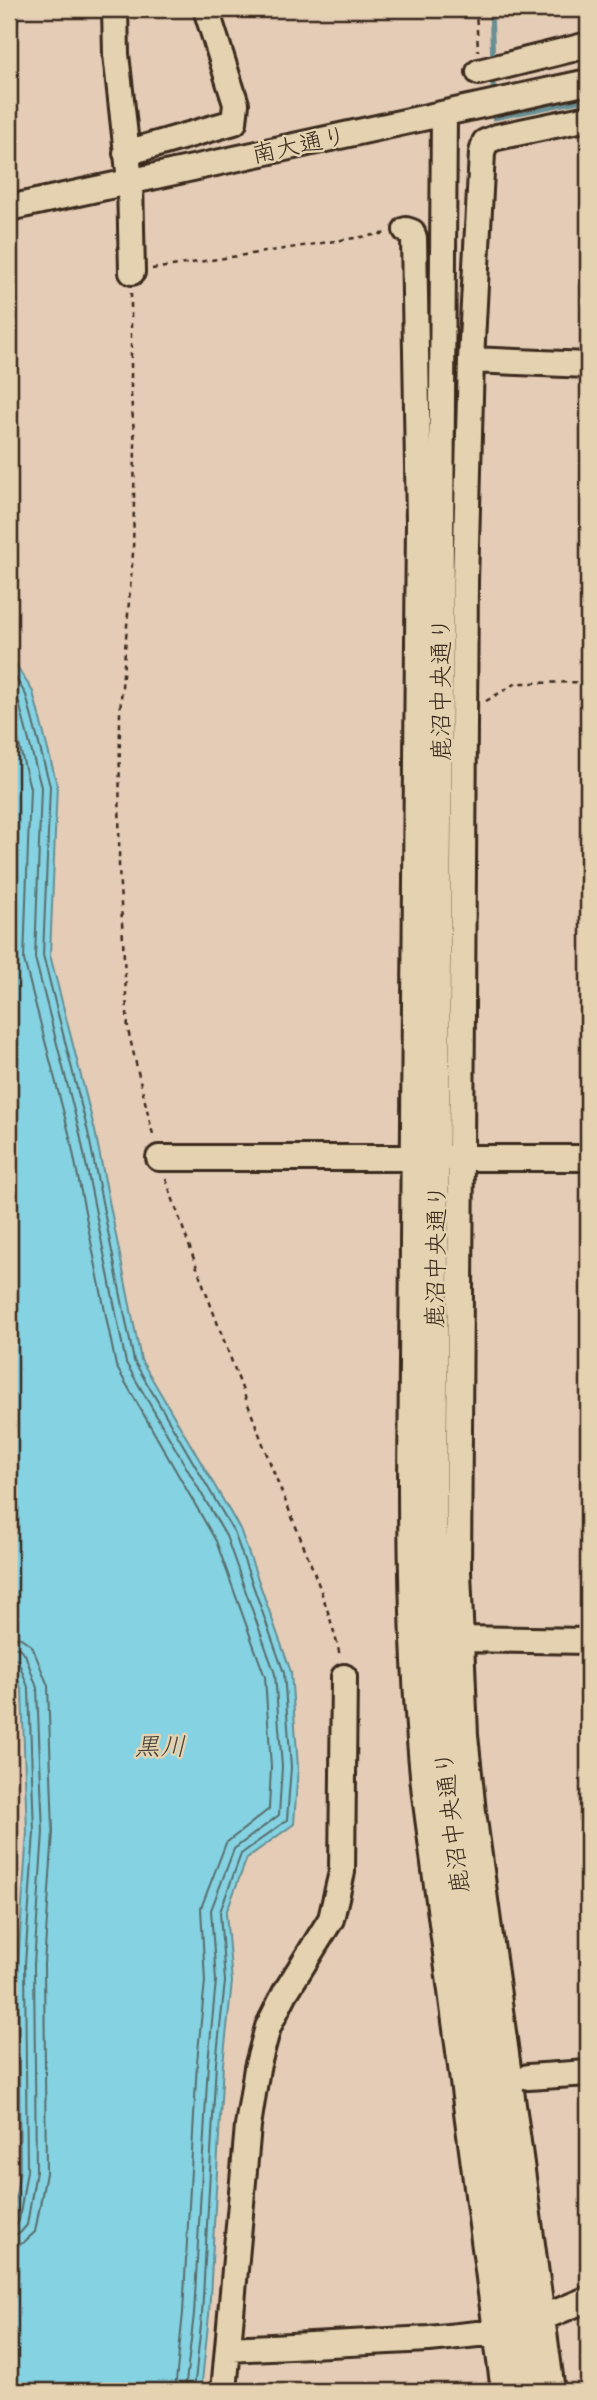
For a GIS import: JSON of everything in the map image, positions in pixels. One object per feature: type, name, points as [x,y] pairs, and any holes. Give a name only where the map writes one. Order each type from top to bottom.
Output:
[{"type":"street","points":[[115,9],[116,54],[126,153],[122,183],[132,272]]},
{"type":"street","points":[[126,153],[234,122],[236,104],[206,9]]},
{"type":"street","points":[[479,72],[588,45]]},
{"type":"street","name":"南大通り","points":[[9,208],[588,82]]},
{"type":"street","points":[[444,114],[437,1158],[458,1499],[465,1735],[519,2325],[528,2391]]},
{"type":"street","points":[[443,522],[471,360],[480,164],[485,142],[497,137],[588,118]]},
{"type":"street","points":[[406,230],[412,232],[414,237],[443,522],[465,704],[411,1536],[418,1725],[458,2048],[519,2325],[552,2391]]},
{"type":"street","points":[[415,264],[476,262]]},
{"type":"street","points":[[471,360],[588,365]]},
{"type":"street","points":[[159,1158],[588,1158]]},
{"type":"street","points":[[461,1639],[588,1641]]},
{"type":"street","points":[[224,2391],[248,2126],[257,2068],[268,2027],[285,1993],[331,1919],[342,1872],[344,1677]]},
{"type":"street","points":[[528,2077],[588,2073]]},
{"type":"street","points":[[229,2349],[429,2339],[519,2325],[588,2299]]},
{"type":"street","points":[[504,2391],[519,2325]]},
{"type":"path","points":[[344,1677],[335,1634],[311,1565],[159,1158],[128,1030],[119,868],[120,711],[133,553],[135,445],[131,395],[132,272],[406,230]]},
{"type":"path","points":[[465,704],[488,700],[515,684],[524,682],[588,682]]},
{"type":"water","points":[[9,9],[20,9],[9,71]]},
{"type":"water","name":"黒川","points":[[9,654],[33,692],[57,785],[50,955],[95,1131],[141,1360],[240,1529],[291,1672],[298,1767],[294,1824],[247,1858],[226,1913],[232,1982],[223,2064],[209,2315],[201,2391],[9,2391],[9,2240],[20,2170],[18,1964],[27,1832],[22,1691],[9,1654]]},
{"type":"waterway","points":[[491,9],[493,62]]},
{"type":"waterway","points":[[493,75],[493,97]]},
{"type":"waterway","points":[[494,110],[494,118],[588,99]]}]
